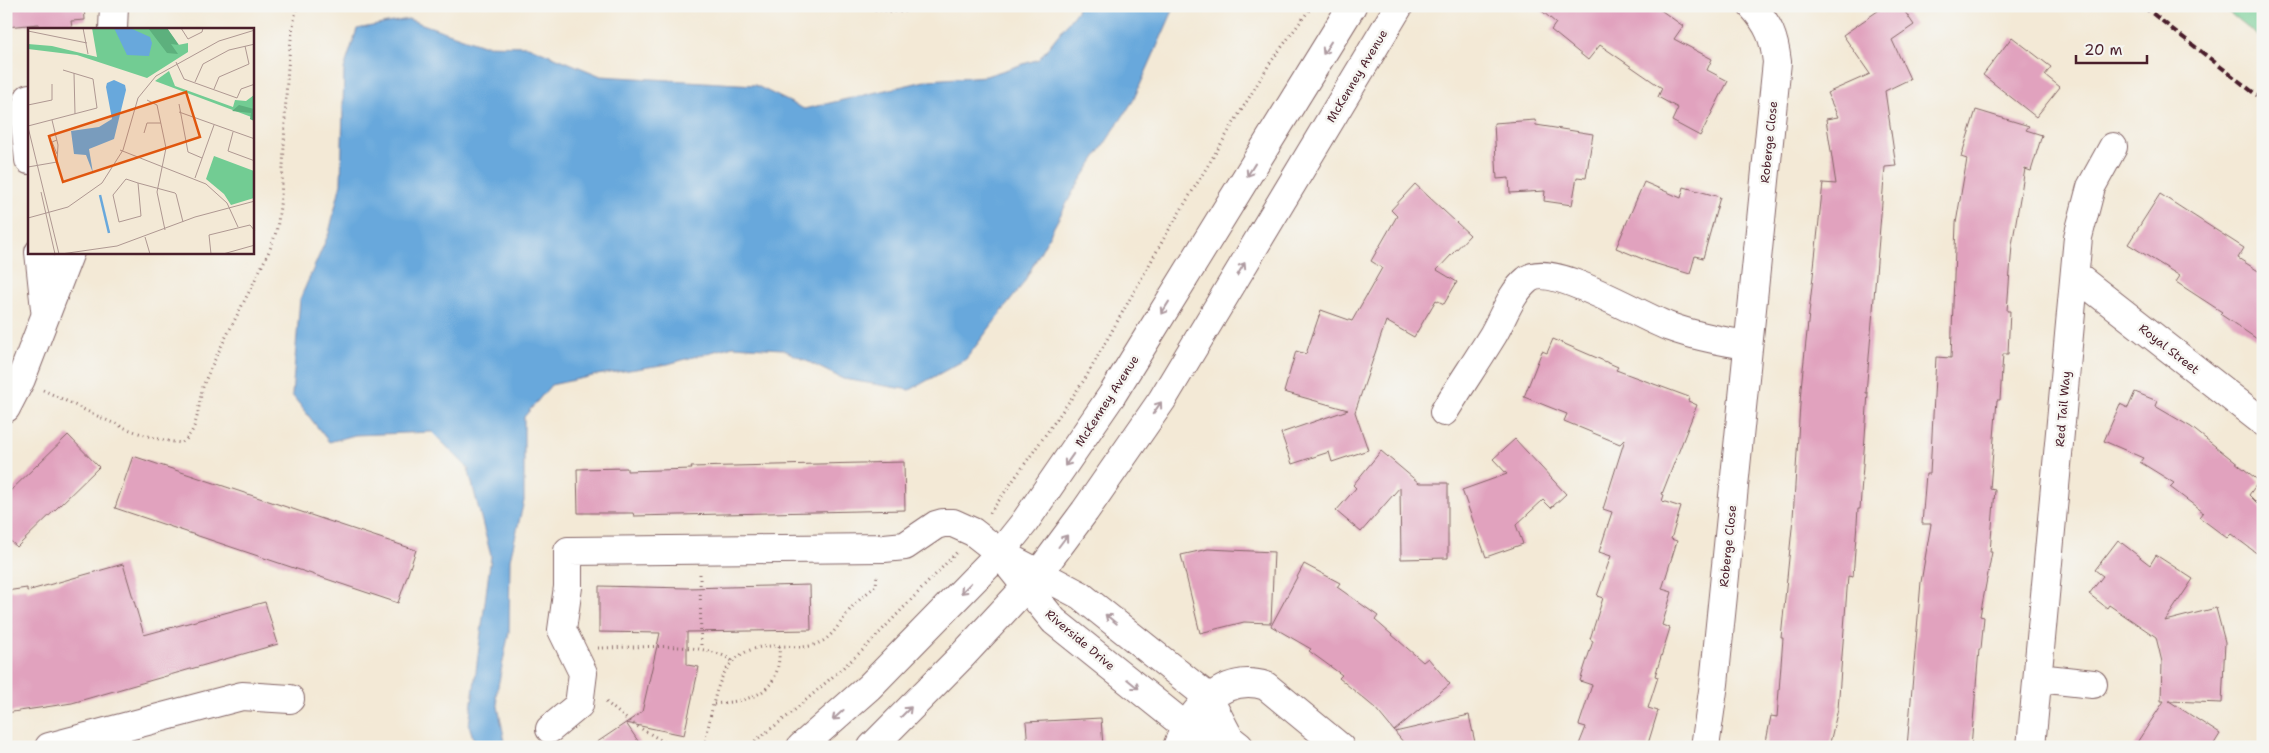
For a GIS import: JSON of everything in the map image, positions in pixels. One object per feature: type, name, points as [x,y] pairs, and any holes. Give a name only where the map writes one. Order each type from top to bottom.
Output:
[{"type":"street","points":[[113,28],[114,6]]},
{"type":"street","name":"McKenney Avenue","points":[[801,747],[869,687],[1000,553],[1055,479],[1112,395],[1352,6]]},
{"type":"street","name":"McKenney Avenue","points":[[872,747],[960,658],[1032,580],[1085,511],[1162,400],[1399,6]]},
{"type":"street","name":"Roberge Close","points":[[1705,747],[1714,684],[1778,62],[1767,23],[1752,6]]},
{"type":"street","points":[[28,101],[24,113],[28,151]]},
{"type":"street","name":"Red Tail Way","points":[[2031,747],[2078,237],[2091,187],[2113,147]]},
{"type":"street","points":[[39,254],[45,313]]},
{"type":"street","points":[[6,408],[21,379],[69,254]]},
{"type":"street","points":[[1444,412],[1475,365],[1514,297],[1525,281],[1532,276],[1545,275],[1575,282],[1672,328],[1714,340],[1748,344]]},
{"type":"street","name":"Royal Street","points":[[2075,276],[2263,422]]},
{"type":"street","name":"Riverside Drive","points":[[571,648],[562,630],[568,587],[568,551],[700,551],[905,546],[936,525],[952,523],[973,532],[1032,580],[1054,621],[1181,736],[1235,743]]},
{"type":"street","name":"Riverside Drive","points":[[1032,580],[1080,595],[1208,698],[1235,743]]},
{"type":"street","points":[[550,730],[579,705],[583,673],[571,648]]},
{"type":"street","points":[[2038,678],[2093,684]]},
{"type":"street","points":[[1181,736],[1208,698],[1237,684],[1253,682],[1266,686],[1340,747]]},
{"type":"street","points":[[49,747],[242,696],[290,699]]},
{"type":"path","points":[[43,390],[126,427],[165,441],[182,443],[187,439],[196,423],[202,388],[269,250],[278,223],[290,62],[297,6]]},
{"type":"path","points":[[840,6],[902,12],[929,6]]},
{"type":"path","points":[[996,507],[1084,380],[1167,233],[1265,71],[1312,6]]},
{"type":"path","points":[[698,747],[705,742],[718,685],[732,661],[749,650],[778,645],[802,649],[825,640],[854,605],[876,586],[878,563],[875,548]]},
{"type":"path","points":[[700,551],[701,648]]},
{"type":"path","points":[[747,747],[789,715],[863,650],[954,556]]},
{"type":"path","points":[[714,704],[749,700],[760,695],[769,687],[780,661],[778,645]]},
{"type":"path","points":[[571,648],[701,648],[724,654],[732,661]]},
{"type":"path","points":[[582,685],[630,722],[664,742],[668,747]]},
{"type":"green space","points":[[2221,6],[2263,6],[2263,40]]},
{"type":"water","points":[[1078,6],[1175,6],[1133,101],[1074,190],[1023,284],[966,359],[910,390],[843,379],[782,349],[733,346],[668,364],[597,375],[551,385],[524,417],[524,501],[510,559],[509,632],[496,696],[506,747],[476,747],[469,725],[491,556],[468,468],[432,432],[355,435],[329,442],[292,395],[300,299],[329,233],[341,183],[344,69],[357,29],[408,19],[483,45],[528,46],[601,76],[755,85],[804,109],[929,80],[986,76],[1039,59],[1077,11]]},
{"type":"building","points":[[6,6],[84,6],[85,20],[71,21],[72,27],[40,28],[39,24],[6,27]]},
{"type":"building","points":[[1536,6],[1655,6],[1683,26],[1674,39],[1712,59],[1707,70],[1728,81],[1700,136],[1672,121],[1678,108],[1658,97],[1662,88],[1600,45],[1588,60],[1551,30],[1556,23]]},
{"type":"building","points":[[1885,6],[1901,6],[1914,25],[1892,40],[1910,79],[1885,91],[1896,166],[1885,167],[1866,393],[1868,393],[1860,509],[1858,509],[1853,577],[1848,576],[1838,709],[1829,747],[1765,747],[1771,716],[1777,717],[1783,638],[1781,638],[1793,518],[1801,388],[1823,183],[1836,184],[1826,119],[1838,117],[1827,93],[1870,74],[1843,35]]},
{"type":"building","points":[[2012,37],[2051,67],[2045,75],[2060,87],[2036,117],[1983,75]]},
{"type":"building","points":[[1976,110],[2029,126],[2026,130],[2042,135],[2031,171],[2025,169],[2012,245],[2007,311],[2010,311],[2008,354],[2003,354],[2000,400],[1997,400],[1990,489],[1995,490],[1990,552],[1992,552],[1980,616],[1984,617],[1981,649],[1979,649],[1971,747],[1907,747],[1921,582],[1931,524],[1922,524],[1926,474],[1930,474],[1936,357],[1951,358],[1956,223],[1967,159],[1961,157]]},
{"type":"building","points":[[1535,120],[1536,125],[1593,134],[1586,178],[1577,177],[1572,205],[1544,201],[1545,191],[1510,193],[1509,178],[1497,179],[1494,123]]},
{"type":"building","points":[[1644,182],[1681,198],[1684,187],[1720,197],[1703,258],[1695,256],[1690,274],[1650,262],[1616,248]]},
{"type":"building","points":[[1415,184],[1470,235],[1437,270],[1457,282],[1444,304],[1436,300],[1414,337],[1386,321],[1355,412],[1368,450],[1332,462],[1329,452],[1292,464],[1281,433],[1348,410],[1284,392],[1296,351],[1306,354],[1321,310],[1352,321],[1382,268],[1371,261],[1397,216],[1391,210]]},
{"type":"building","points":[[2160,194],[2244,248],[2238,258],[2263,274],[2263,343],[2220,314],[2222,312],[2176,282],[2180,276],[2128,244]]},
{"type":"building","points":[[1553,339],[1618,367],[1616,370],[1689,397],[1688,401],[1697,405],[1662,494],[1664,495],[1662,501],[1681,507],[1671,539],[1677,541],[1662,589],[1672,592],[1662,625],[1670,628],[1655,676],[1658,677],[1648,708],[1658,711],[1647,747],[1578,747],[1586,727],[1579,725],[1592,685],[1580,681],[1593,641],[1590,639],[1603,598],[1597,596],[1611,556],[1599,552],[1612,512],[1603,509],[1625,439],[1620,444],[1564,421],[1567,414],[1524,397],[1542,351],[1547,353]]},
{"type":"building","points":[[2135,392],[2157,401],[2155,406],[2191,427],[2259,481],[2249,495],[2263,509],[2263,558],[2231,534],[2227,538],[2199,517],[2203,512],[2170,487],[2174,483],[2140,462],[2143,458],[2104,441],[2120,404],[2128,408]]},
{"type":"building","points":[[68,435],[99,467],[17,547],[6,537],[6,495]]},
{"type":"building","points":[[1515,439],[1566,494],[1551,508],[1543,500],[1516,525],[1523,544],[1486,557],[1462,490],[1507,474],[1493,459]]},
{"type":"building","points":[[1381,451],[1419,483],[1448,483],[1448,558],[1401,559],[1400,487],[1361,532],[1336,511],[1356,488],[1353,485]]},
{"type":"building","points":[[133,456],[416,550],[398,603],[115,508]]},
{"type":"building","points":[[904,462],[905,510],[634,516],[633,513],[578,513],[577,469],[627,468],[627,471],[692,469],[691,467]]},
{"type":"building","points":[[2118,540],[2150,565],[2156,555],[2193,579],[2165,621],[2216,608],[2225,642],[2222,703],[2169,701],[2220,734],[2212,747],[2134,747],[2164,701],[2161,701],[2162,662],[2156,637],[2109,605],[2107,608],[2089,594],[2103,576],[2095,570]]},
{"type":"building","points":[[1208,549],[1274,552],[1271,623],[1244,622],[1200,633],[1181,555]]},
{"type":"building","points":[[123,564],[144,635],[265,602],[278,644],[72,703],[6,713],[6,591],[27,588],[27,591]]},
{"type":"building","points":[[1304,564],[1340,583],[1337,587],[1378,616],[1375,620],[1423,662],[1428,658],[1450,684],[1394,731],[1375,708],[1339,678],[1342,675],[1309,651],[1311,649],[1271,626]]},
{"type":"building","points":[[810,585],[811,630],[687,632],[687,665],[699,667],[684,735],[626,723],[642,747],[590,747],[642,712],[660,633],[599,632],[599,586],[687,588]]},
{"type":"building","points":[[1469,715],[1476,747],[1407,747],[1395,732]]},
{"type":"building","points":[[1101,718],[1103,747],[1028,747],[1026,722]]},
{"type":"railway","points":[[2143,6],[2263,100]]}]
